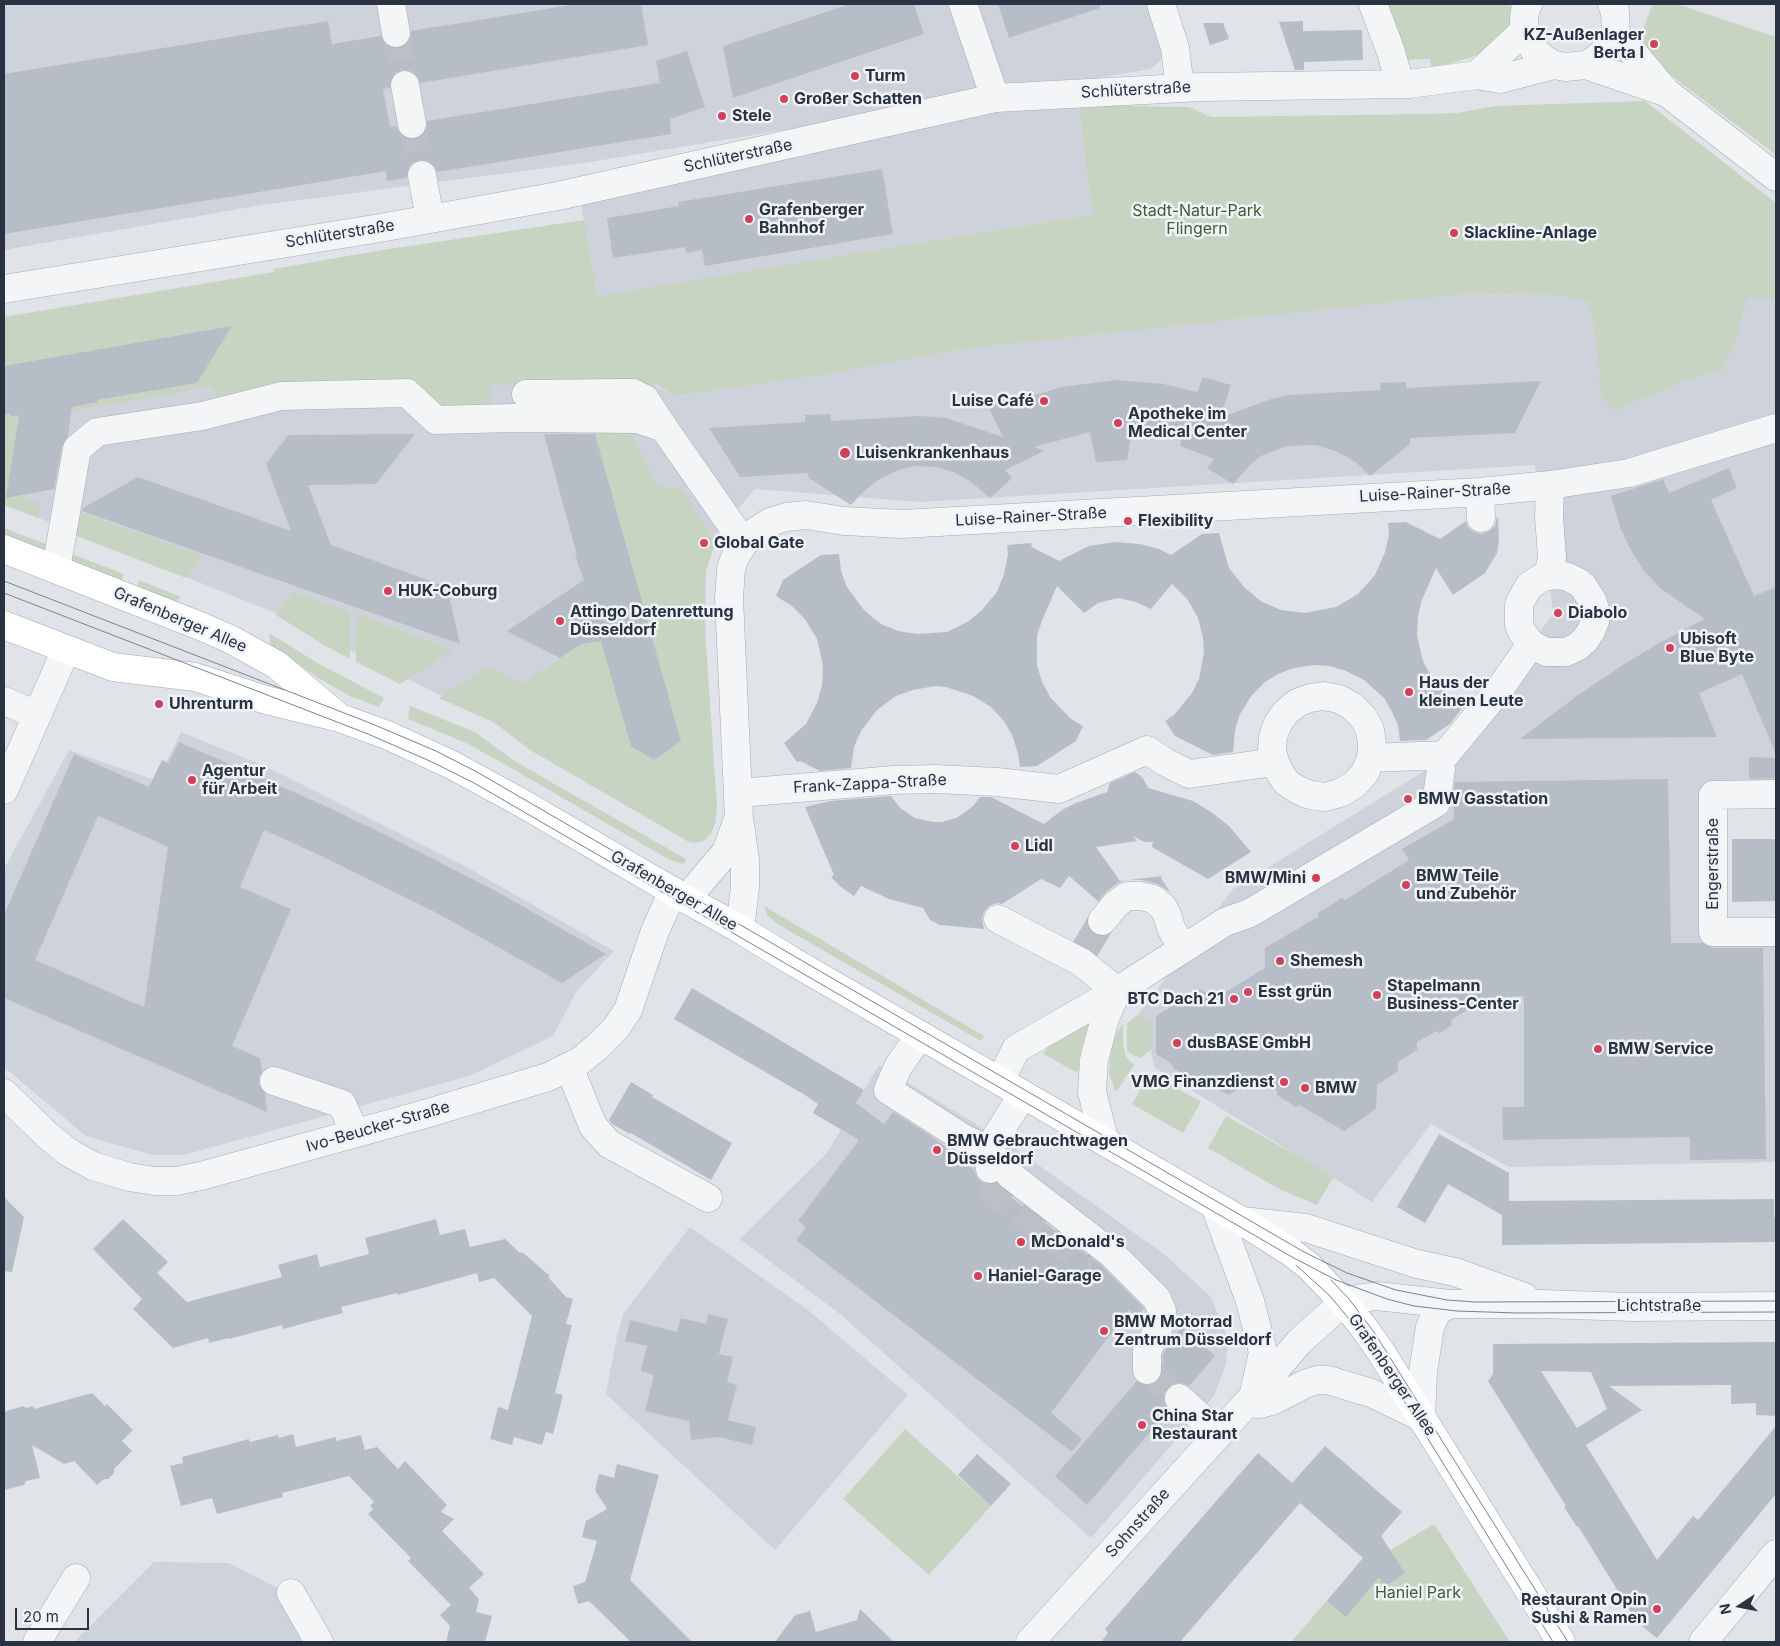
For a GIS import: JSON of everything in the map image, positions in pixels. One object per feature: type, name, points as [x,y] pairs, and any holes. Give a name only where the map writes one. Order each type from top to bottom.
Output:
[{"type":"main road","name":"Grafenberger Allee","points":[[4,549],[200,626],[253,651],[277,665],[340,718]]},
{"type":"main road","name":"Grafenberger Allee","points":[[4,625],[113,667],[195,677],[266,700],[340,718],[387,735],[461,770],[740,929],[792,961],[1242,1221],[1292,1253],[1310,1267],[1344,1303],[1382,1352],[1561,1642]]},
{"type":"street","points":[[391,4],[396,33]]},
{"type":"street","points":[[964,4],[995,98]]},
{"type":"street","points":[[1160,4],[1175,48],[1180,88]]},
{"type":"street","points":[[1373,4],[1391,52],[1400,84]]},
{"type":"street","points":[[1586,65],[1604,54],[1616,36],[1615,12],[1612,4]]},
{"type":"street","points":[[1527,17],[1529,41],[1544,60],[1554,65]]},
{"type":"street","points":[[1476,75],[1527,17]]},
{"type":"street","points":[[1616,36],[1631,50],[1666,92],[1776,177]]},
{"type":"street","name":"Schlüterstraße","points":[[4,289],[558,196],[995,98],[1180,88],[1424,83],[1476,75],[1500,79],[1554,65],[1564,68],[1586,65]]},
{"type":"street","points":[[1586,65],[1666,92]]},
{"type":"street","points":[[405,85],[412,124]]},
{"type":"street","points":[[422,175],[430,219]]},
{"type":"street","points":[[56,569],[77,449],[97,432],[202,416],[281,396],[407,393],[436,420],[638,418],[664,428]]},
{"type":"street","points":[[526,394],[633,393],[646,399],[744,543]]},
{"type":"street","name":"Luise-Rainer-Straße","points":[[740,929],[745,888],[745,860],[739,806],[730,598],[731,569],[735,557],[744,543],[770,522],[786,517],[806,515],[844,521],[902,524],[1480,505],[1550,485],[1629,473],[1776,428]]},
{"type":"street","points":[[1548,576],[1552,557],[1549,517],[1550,485]]},
{"type":"street","points":[[1559,575],[1568,577],[1583,586],[1592,600],[1595,609],[1595,621],[1591,632],[1585,640],[1577,647],[1566,652],[1546,652],[1531,644],[1518,624],[1519,604],[1529,586],[1541,578],[1559,575]]},
{"type":"street","points":[[1371,758],[1445,755],[1501,687],[1531,644]]},
{"type":"street","points":[[4,790],[66,650]]},
{"type":"street","points":[[1324,696],[1339,699],[1352,706],[1363,717],[1370,730],[1371,758],[1365,773],[1354,786],[1340,794],[1325,797],[1310,795],[1298,790],[1284,778],[1275,762],[1272,750],[1273,737],[1285,712],[1297,703],[1310,698],[1324,696]]},
{"type":"street","points":[[4,702],[37,715]]},
{"type":"street","name":"Frank-Zappa-Straße","points":[[739,806],[894,780],[936,779],[997,782],[1060,789],[1146,750],[1190,774],[1275,762]]},
{"type":"street","points":[[991,1182],[988,1150],[1011,1087],[1016,1049],[1117,991],[1225,922],[1250,912],[1436,803],[1441,769]]},
{"type":"street","name":"Engerstraße","points":[[1776,794],[1713,795],[1713,932],[1776,932]]},
{"type":"street","name":"Luise-Rainer-Straße","points":[[680,895],[726,852],[739,806]]},
{"type":"street","name":"Ivo-Beucker-Straße","points":[[4,1094],[47,1136],[68,1152],[93,1166],[129,1177],[155,1181],[176,1181],[202,1176],[425,1114],[539,1080],[580,1061],[597,1047],[616,1028],[628,1010],[655,931],[680,895]]},
{"type":"street","points":[[1102,921],[1116,904],[1127,896],[1141,896],[1153,900],[1163,907],[1182,949]]},
{"type":"street","points":[[998,919],[1080,962],[1117,991]]},
{"type":"street","points":[[1105,1142],[1092,1092],[1094,1060],[1105,1018],[1117,991]]},
{"type":"street","points":[[920,1035],[898,1067],[888,1090],[963,1138],[988,1150],[1010,1176],[1102,1256],[1157,1299],[1162,1311],[1158,1329],[1147,1351],[1147,1370]]},
{"type":"street","points":[[569,1066],[593,1126],[608,1144],[708,1198]]},
{"type":"street","points":[[274,1081],[342,1104],[355,1134]]},
{"type":"street","points":[[1215,1206],[1247,1292],[1260,1336],[1263,1352],[1250,1399],[1260,1404],[1272,1401],[1305,1384],[1317,1380],[1328,1380],[1371,1393],[1422,1417],[1423,1372],[1430,1327],[1436,1314],[1450,1304]]},
{"type":"street","points":[[1242,1221],[1306,1228],[1417,1264],[1454,1272],[1542,1304]]},
{"type":"street","name":"Lichtstraße","points":[[1344,1303],[1356,1298],[1377,1296],[1450,1304],[1542,1304],[1632,1307],[1776,1306]]},
{"type":"street","name":"Sohnstraße","points":[[1030,1642],[1219,1434],[1299,1342],[1344,1303]]},
{"type":"street","points":[[1179,1398],[1219,1434]]},
{"type":"street","points":[[1703,1642],[1776,1554]]},
{"type":"street","points":[[37,1642],[76,1578]]},
{"type":"street","points":[[290,1593],[319,1642]]},
{"type":"shaded area","points":[[4,4],[1146,4],[1164,57],[1151,69],[584,163],[262,205],[4,250]]},
{"type":"shaded area","points":[[1078,105],[1093,214],[597,296],[580,200],[985,111]]},
{"type":"shaded area","points":[[1468,294],[1776,298],[1776,797],[1709,801],[1710,938],[1776,938],[1776,1162],[1509,1167],[1431,1124],[1372,1202],[1154,1067],[1151,1050],[1151,1022],[1138,1015],[1233,889],[1447,757],[1553,614],[1535,465],[920,502],[755,489],[706,547],[704,827],[278,614],[4,504],[4,356],[234,322],[653,385],[677,396],[824,375],[958,350]]},
{"type":"shaded area","points":[[181,732],[267,767],[461,864],[614,951],[576,992],[553,1036],[469,1076],[184,1155],[152,1155],[86,1136],[4,1067],[4,869],[69,750],[157,781]]},
{"type":"shaded area","points":[[879,1065],[1013,1147],[1164,1254],[1211,1297],[1228,1339],[1226,1364],[1214,1396],[1091,1538],[840,1314],[740,1239],[827,1153]]},
{"type":"shaded area","points":[[690,1227],[808,1310],[908,1395],[775,1550],[606,1394],[623,1314]]},
{"type":"shaded area","points":[[154,1562],[229,1563],[281,1590],[310,1642],[74,1642]]},
{"type":"green space","points":[[1377,4],[1509,4],[1513,13],[1511,32],[1494,50],[1432,69],[1430,59],[1397,60]]},
{"type":"green space","points":[[1653,4],[1677,4],[1776,37],[1776,155],[1656,64],[1644,44],[1644,26]]},
{"type":"green space","name":"Stadt-Natur-Park Flingern","points":[[1645,101],[1776,203],[1776,298],[1747,298],[1733,347],[1723,369],[1686,380],[1613,411],[1600,393],[1599,364],[1590,302],[1553,295],[1468,294],[958,350],[824,375],[676,396],[656,385],[645,387],[629,384],[489,385],[494,416],[438,418],[422,388],[256,390],[220,408],[213,386],[72,411],[73,403],[98,402],[97,400],[197,383],[232,326],[89,351],[88,348],[87,353],[4,366],[4,317],[274,272],[273,269],[383,250],[584,220],[597,296],[1093,214],[1078,105],[1189,107],[1211,117],[1457,113],[1495,106]]},
{"type":"green space","points":[[20,412],[22,418],[16,419],[18,420],[13,455],[12,493],[40,503],[38,518],[4,505],[4,415]]},
{"type":"green space","points":[[630,428],[656,485],[683,490],[715,543],[706,571],[704,615],[717,807],[712,832],[704,841],[696,843],[689,842],[530,750],[495,723],[439,698],[487,667],[521,684],[593,637],[601,641],[631,746],[654,760],[681,741],[649,627],[651,624],[648,625],[626,544],[628,542],[625,542],[594,431]]},
{"type":"green space","points":[[77,511],[202,556],[186,578],[74,535]]},
{"type":"green space","points":[[4,528],[48,545],[45,552],[4,536]]},
{"type":"green space","points":[[72,554],[124,574],[121,582],[72,562]]},
{"type":"green space","points":[[139,580],[181,597],[175,602],[137,587]]},
{"type":"green space","points":[[293,592],[350,612],[350,659],[276,615]]},
{"type":"green space","points":[[356,614],[453,650],[400,684],[356,662]]},
{"type":"green space","points":[[269,633],[319,664],[384,698],[379,707],[350,696],[320,679],[270,645]]},
{"type":"green space","points":[[410,706],[475,732],[513,760],[686,859],[684,864],[670,860],[466,743],[408,719]]},
{"type":"green space","points":[[764,906],[984,1036],[981,1041],[779,925],[767,915]]},
{"type":"green space","points":[[1138,1015],[1151,1022],[1151,1050],[1140,1058],[1127,1052],[1127,1023]]},
{"type":"green space","points":[[1090,1017],[1079,1059],[1078,1073],[1043,1054],[1049,1045]]},
{"type":"green space","points":[[1123,1024],[1123,1046],[1127,1058],[1134,1065],[1116,1092],[1109,1073],[1111,1050],[1117,1032]]},
{"type":"green space","points":[[1150,1073],[1201,1102],[1183,1133],[1132,1104]]},
{"type":"green space","points":[[1226,1116],[1334,1176],[1317,1205],[1281,1190],[1208,1148]]},
{"type":"green space","points":[[905,1429],[991,1506],[929,1575],[843,1499]]},
{"type":"green space","name":"Haniel Park","points":[[1434,1524],[1510,1642],[1291,1642],[1349,1575]]},
{"type":"building","points":[[576,4],[641,4],[648,45],[420,83],[417,75],[411,71],[402,70],[395,73],[391,79],[390,88],[383,89],[390,127],[396,126],[400,134],[406,138],[414,139],[422,136],[427,129],[427,121],[660,83],[656,61],[687,51],[705,107],[670,119],[671,134],[437,172],[434,165],[428,161],[420,160],[412,163],[407,170],[407,178],[387,181],[386,171],[4,234],[4,74],[328,21],[332,44],[381,36],[384,43],[391,48],[398,48],[406,45],[411,38],[411,31]]},
{"type":"building","points":[[850,4],[914,4],[924,34],[733,98],[723,46]]},
{"type":"building","points":[[998,4],[1100,4],[1100,8],[1009,38]]},
{"type":"building","points":[[1303,21],[1303,31],[1362,30],[1363,60],[1304,62],[1304,70],[1295,70],[1279,22]]},
{"type":"building","points":[[1203,23],[1223,23],[1229,39],[1210,45]]},
{"type":"building","name":"Grafenberger Bahnhof","points":[[882,169],[893,234],[705,266],[702,250],[686,253],[685,247],[613,258],[607,218],[679,206],[678,202]]},
{"type":"building","points":[[232,326],[197,383],[97,400],[98,402],[72,407],[68,436],[62,446],[54,489],[6,498],[19,415],[11,417],[10,414],[4,415],[4,366]]},
{"type":"building","points":[[1203,377],[1231,385],[1220,418],[1271,399],[1289,395],[1381,390],[1380,383],[1406,382],[1406,388],[1541,381],[1515,433],[1410,438],[1410,444],[1370,476],[1357,463],[1338,452],[1316,445],[1287,446],[1261,456],[1233,484],[1207,468],[1214,459],[1180,446],[1182,438],[1158,434],[1132,431],[1127,460],[1096,462],[1090,432],[1034,447],[1044,451],[1005,470],[1012,478],[990,498],[970,481],[953,472],[936,467],[915,466],[898,470],[878,480],[851,505],[809,478],[808,473],[740,477],[709,428],[805,422],[805,415],[831,414],[831,421],[920,416],[946,418],[1003,437],[988,407],[1011,395],[1014,401],[1062,387],[1116,380],[1164,384],[1197,392]]},
{"type":"building","points":[[415,434],[376,484],[308,485],[331,545],[447,587],[460,644],[82,511],[83,508],[138,477],[291,531],[266,464],[288,435]]},
{"type":"building","points":[[544,434],[595,434],[681,741],[654,760],[631,746],[601,641],[581,644],[560,658],[507,631],[584,580],[575,556],[577,555]]},
{"type":"building","points":[[1729,468],[1737,488],[1711,500],[1754,596],[1776,587],[1776,754],[1742,674],[1699,693],[1717,737],[1520,739],[1578,695],[1626,663],[1705,619],[1661,589],[1644,571],[1629,547],[1620,527],[1611,496],[1663,479],[1669,493]]},
{"type":"building","points":[[1497,517],[1499,540],[1497,553],[1485,573],[1453,595],[1436,568],[1421,602],[1417,636],[1423,661],[1441,688],[1465,704],[1450,724],[1426,740],[1400,741],[1398,725],[1384,698],[1364,680],[1346,671],[1329,666],[1314,665],[1294,668],[1278,674],[1265,682],[1252,695],[1240,714],[1235,730],[1233,752],[1213,755],[1175,736],[1165,721],[1174,715],[1192,693],[1199,679],[1204,652],[1198,618],[1188,600],[1172,584],[1151,609],[1136,602],[1118,598],[1098,603],[1084,613],[1057,586],[1037,635],[1037,665],[1042,682],[1050,697],[1071,719],[1083,726],[1076,741],[1037,766],[1020,767],[1012,735],[1004,721],[991,707],[973,696],[946,687],[935,686],[913,690],[896,696],[877,710],[861,731],[854,747],[851,768],[820,771],[800,761],[797,762],[784,743],[806,724],[817,703],[822,685],[823,665],[817,639],[805,619],[792,606],[776,596],[783,580],[821,555],[839,554],[841,571],[847,587],[864,610],[872,617],[881,624],[898,631],[917,634],[947,632],[969,621],[982,610],[997,592],[1004,574],[1008,555],[1007,545],[1031,543],[1032,547],[1059,561],[1089,546],[1115,542],[1140,544],[1159,549],[1171,555],[1202,534],[1219,533],[1229,568],[1245,588],[1262,602],[1281,610],[1305,613],[1336,607],[1358,594],[1375,575],[1385,552],[1389,535],[1388,523],[1406,522],[1440,539],[1466,521],[1468,527],[1474,532],[1481,534],[1489,531],[1495,526]]},
{"type":"building","points":[[179,742],[321,804],[390,837],[496,891],[606,954],[562,983],[437,913],[264,830],[240,887],[291,909],[232,1046],[260,1058],[262,1072],[259,1076],[259,1084],[265,1093],[267,1112],[4,998],[4,915],[74,754],[149,787],[162,760],[168,763]],"holes":[[[98,816],[168,847],[144,1007],[35,960]]]},
{"type":"building","points":[[1749,757],[1776,758],[1776,778],[1749,779]]},
{"type":"building","points":[[1135,772],[1143,778],[1148,788],[1193,801],[1211,812],[1229,826],[1251,852],[1208,879],[1152,847],[1153,842],[1144,842],[1133,836],[1137,841],[1096,847],[1120,881],[1125,880],[1107,891],[1096,904],[1098,901],[1069,876],[1060,888],[1041,879],[1002,904],[997,903],[989,906],[984,912],[982,919],[984,929],[940,925],[930,920],[923,908],[889,899],[861,886],[854,896],[841,887],[831,877],[834,875],[805,807],[830,801],[891,796],[900,808],[915,818],[942,822],[956,818],[964,813],[980,797],[991,797],[1044,824],[1062,810],[1107,792],[1110,783]]},
{"type":"building","points":[[1668,779],[1671,943],[1703,943],[1713,948],[1763,948],[1766,1159],[1690,1160],[1690,1137],[1503,1140],[1502,1107],[1524,1107],[1524,996],[1488,998],[1451,1020],[1452,1025],[1440,1033],[1436,1031],[1417,1042],[1417,1050],[1398,1062],[1398,1071],[1377,1085],[1376,1109],[1344,1131],[1299,1105],[1296,1107],[1277,1095],[1277,1091],[1256,1078],[1229,1095],[1212,1086],[1208,1088],[1173,1068],[1172,1064],[1156,1054],[1156,1016],[1200,989],[1216,998],[1265,968],[1265,948],[1318,917],[1318,913],[1342,898],[1345,900],[1409,860],[1402,849],[1454,819],[1453,794],[1455,782]]},
{"type":"building","points":[[1732,839],[1776,839],[1776,901],[1732,902]]},
{"type":"building","points":[[1163,876],[1161,878],[1170,892],[1157,884],[1141,880],[1129,880]]},
{"type":"building","name":"Haniel-Garage","points":[[692,988],[864,1090],[856,1103],[884,1124],[893,1112],[934,1138],[974,1170],[977,1178],[983,1183],[993,1184],[1102,1266],[1144,1308],[1137,1317],[1129,1310],[1051,1413],[1082,1439],[1072,1452],[796,1240],[806,1227],[798,1221],[859,1140],[813,1113],[818,1104],[805,1095],[674,1019]]},
{"type":"building","points":[[631,1082],[653,1095],[652,1097],[732,1143],[711,1180],[631,1133],[612,1124],[609,1120]]},
{"type":"building","points":[[1439,1134],[1509,1173],[1509,1201],[1774,1199],[1776,1242],[1502,1245],[1502,1215],[1448,1184],[1425,1223],[1397,1207]]},
{"type":"building","points":[[4,1197],[24,1217],[12,1272],[4,1271]]},
{"type":"building","points":[[123,1219],[168,1262],[157,1273],[187,1302],[282,1277],[278,1265],[317,1254],[320,1267],[369,1254],[365,1238],[436,1219],[440,1235],[465,1229],[470,1247],[505,1239],[550,1276],[548,1277],[566,1297],[573,1299],[566,1324],[572,1325],[555,1393],[563,1395],[553,1434],[546,1432],[542,1445],[514,1437],[512,1445],[490,1439],[498,1407],[508,1410],[532,1316],[494,1278],[479,1282],[477,1273],[397,1295],[397,1293],[341,1307],[343,1313],[283,1329],[282,1325],[229,1339],[209,1343],[208,1338],[173,1348],[133,1309],[142,1299],[93,1249]]},
{"type":"building","points":[[708,1314],[728,1319],[719,1354],[733,1357],[727,1382],[737,1385],[728,1420],[756,1427],[752,1445],[719,1437],[691,1440],[689,1421],[645,1411],[654,1375],[641,1371],[647,1346],[625,1341],[630,1320],[677,1332],[681,1318],[706,1324]]},
{"type":"building","points":[[1182,1327],[1215,1356],[1189,1386],[1175,1383],[1167,1388],[1164,1394],[1164,1402],[1169,1410],[1087,1505],[1055,1476],[1137,1381],[1147,1386],[1154,1384],[1160,1378],[1163,1370],[1163,1355]]},
{"type":"building","points":[[1776,1342],[1776,1416],[1756,1415],[1756,1403],[1731,1404],[1731,1385],[1609,1386],[1642,1410],[1586,1445],[1657,1560],[1693,1516],[1698,1520],[1776,1426],[1776,1494],[1657,1638],[1637,1622],[1578,1526],[1564,1507],[1566,1506],[1488,1381],[1493,1374],[1493,1344]],"holes":[[[1541,1371],[1591,1372],[1607,1409],[1577,1428]]]},
{"type":"building","points":[[92,1393],[105,1406],[107,1404],[133,1430],[122,1441],[132,1451],[114,1469],[114,1473],[97,1485],[74,1461],[64,1464],[32,1445],[40,1478],[26,1481],[24,1485],[4,1490],[4,1412],[23,1406],[26,1408],[33,1406],[34,1409]]},
{"type":"building","points":[[293,1434],[296,1447],[336,1437],[336,1441],[361,1435],[365,1450],[377,1447],[398,1469],[405,1461],[447,1505],[441,1512],[454,1519],[442,1531],[484,1574],[469,1588],[479,1599],[476,1612],[492,1616],[485,1642],[446,1642],[450,1626],[440,1615],[451,1605],[408,1561],[411,1558],[368,1514],[373,1509],[370,1506],[374,1502],[349,1476],[282,1493],[283,1497],[217,1514],[212,1498],[181,1506],[170,1466],[183,1463],[182,1457],[249,1439],[250,1442],[278,1435],[279,1438]]},
{"type":"building","points":[[1325,1446],[1402,1512],[1381,1536],[1405,1573],[1385,1587],[1379,1577],[1346,1617],[1327,1601],[1363,1558],[1300,1503],[1180,1642],[1101,1642],[1108,1633],[1105,1629],[1258,1453],[1292,1483]]},
{"type":"building","points":[[977,1454],[1011,1484],[991,1506],[958,1475]]},
{"type":"building","points":[[617,1464],[659,1475],[630,1580],[692,1642],[631,1642],[589,1601],[578,1604],[573,1586],[585,1582],[597,1541],[582,1537],[586,1521],[607,1509],[595,1490],[599,1474],[614,1478]]},
{"type":"building","points":[[860,1609],[894,1642],[775,1642],[795,1615],[810,1611],[816,1632],[857,1620]]},
{"type":"tunnel","points":[[396,33],[405,85]]},
{"type":"tunnel","points":[[412,124],[422,175]]},
{"type":"tunnel","points":[[1085,949],[1102,921]]},
{"type":"tunnel","points":[[991,1182],[998,1198],[1079,1257],[1092,1258]]},
{"type":"tunnel","points":[[1147,1370],[1179,1398]]},
{"type":"tram line","points":[[4,581],[370,723],[436,751],[477,772],[1304,1252],[1347,1273],[1396,1290],[1447,1300],[1475,1302],[1776,1301]]},
{"type":"tram line","points":[[4,593],[368,734],[474,783],[1292,1257],[1336,1280],[1387,1299],[1414,1306],[1457,1311],[1517,1313],[1776,1312]]},
{"type":"tram line","points":[[1296,1265],[1330,1296],[1364,1337],[1553,1642]]},
{"type":"tram line","points":[[1331,1280],[1349,1299],[1374,1332],[1568,1642]]},
{"type":"place","name":"KZ-Außenlager Berta I","points":[[1654,44]]},
{"type":"place","name":"Turm","points":[[855,76]]},
{"type":"place","name":"Großer Schatten","points":[[784,99]]},
{"type":"place","name":"Stele","points":[[722,116]]},
{"type":"place","name":"Grafenberger Bahnhof","points":[[749,219]]},
{"type":"place","name":"Slackline-Anlage","points":[[1454,233]]},
{"type":"place","name":"Luise Café","points":[[1044,401]]},
{"type":"place","name":"Apotheke im Medical Center","points":[[1118,423]]},
{"type":"place","name":"Luisenkrankenhaus","points":[[845,453]]},
{"type":"place","name":"Flexibility","points":[[1128,521]]},
{"type":"place","name":"Global Gate","points":[[704,543]]},
{"type":"place","name":"HUK-Coburg","points":[[388,591]]},
{"type":"place","name":"Diabolo","points":[[1558,613]]},
{"type":"place","name":"Attingo Datenrettung Düsseldorf","points":[[560,621]]},
{"type":"place","name":"Ubisoft Blue Byte","points":[[1670,648]]},
{"type":"place","name":"Haus der kleinen Leute","points":[[1409,692]]},
{"type":"place","name":"Uhrenturm","points":[[159,704]]},
{"type":"place","name":"Agentur für Arbeit","points":[[192,780]]},
{"type":"place","name":"BMW Gasstation","points":[[1408,799]]},
{"type":"place","name":"Lidl","points":[[1015,846]]},
{"type":"place","name":"BMW/Mini","points":[[1316,878]]},
{"type":"place","name":"BMW Teile und Zubehör","points":[[1406,885]]},
{"type":"place","name":"Shemesh","points":[[1280,961]]},
{"type":"place","name":"Esst grün","points":[[1248,992]]},
{"type":"place","name":"Stapelmann Business-Center","points":[[1377,995]]},
{"type":"place","name":"BTC Dach 21","points":[[1234,999]]},
{"type":"place","name":"dusBASE GmbH","points":[[1177,1043]]},
{"type":"place","name":"BMW Service","points":[[1598,1049]]},
{"type":"place","name":"VMG Finanzdienst","points":[[1284,1082]]},
{"type":"place","name":"BMW","points":[[1305,1088]]},
{"type":"place","name":"BMW Gebrauchtwagen Düsseldorf","points":[[937,1150]]},
{"type":"place","name":"McDonald's","points":[[1021,1242]]},
{"type":"place","name":"Haniel-Garage","points":[[978,1276]]},
{"type":"place","name":"BMW Motorrad Zentrum Düsseldorf","points":[[1104,1331]]},
{"type":"place","name":"China Star Restaurant","points":[[1142,1425]]},
{"type":"place","name":"Restaurant Opin Sushi & Ramen","points":[[1657,1609]]}]
